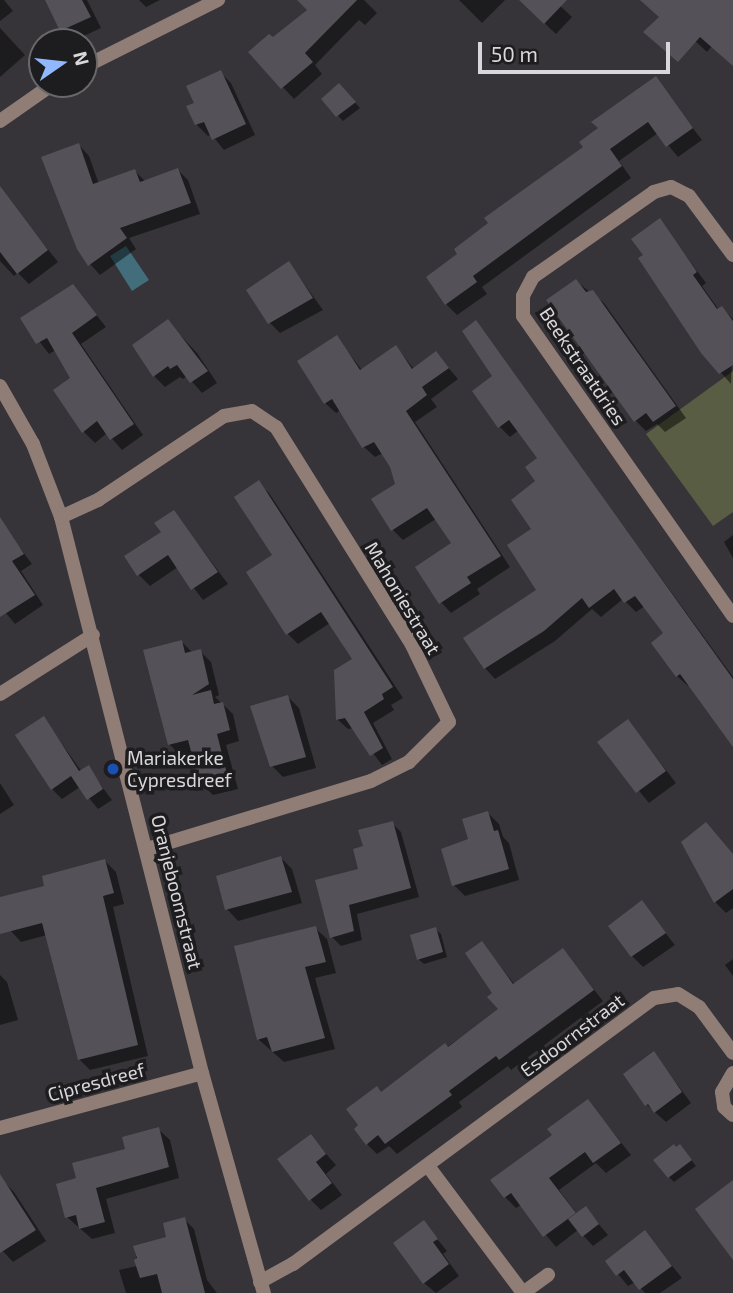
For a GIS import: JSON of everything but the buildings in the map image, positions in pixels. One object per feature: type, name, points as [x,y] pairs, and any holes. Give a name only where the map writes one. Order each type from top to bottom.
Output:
[{"type":"street","points":[[98,60],[218,0]]},
{"type":"street","points":[[0,121],[33,98]]},
{"type":"street","name":"Beekstraatdries","points":[[733,255],[689,196],[670,187],[654,192],[533,277],[523,296],[523,316],[733,615]]},
{"type":"street","name":"Oranjeboomstraat","points":[[0,386],[33,444],[61,517],[202,1073],[262,1288]]},
{"type":"street","name":"Mahoniestraat","points":[[61,517],[98,500],[223,416],[252,411],[276,427],[412,645],[449,722],[409,762],[371,780],[147,849]]},
{"type":"street","points":[[0,694],[93,635]]},
{"type":"street","name":"Esdoornstraat","points":[[262,1288],[654,998],[678,994],[699,1007],[733,1052]]},
{"type":"street","name":"Cipresdreef","points":[[0,1128],[202,1073]]},
{"type":"street","points":[[733,1073],[722,1092],[724,1107],[733,1115]]},
{"type":"street","points":[[428,1166],[523,1293],[548,1275]]},
{"type":"green space","points":[[733,371],[733,512],[713,526],[646,434]]},
{"type":"water","points":[[126,246],[149,280],[132,291],[110,256]]},
{"type":"place","name":"Mariakerke Cypresdreef","points":[[113,769]]}]
